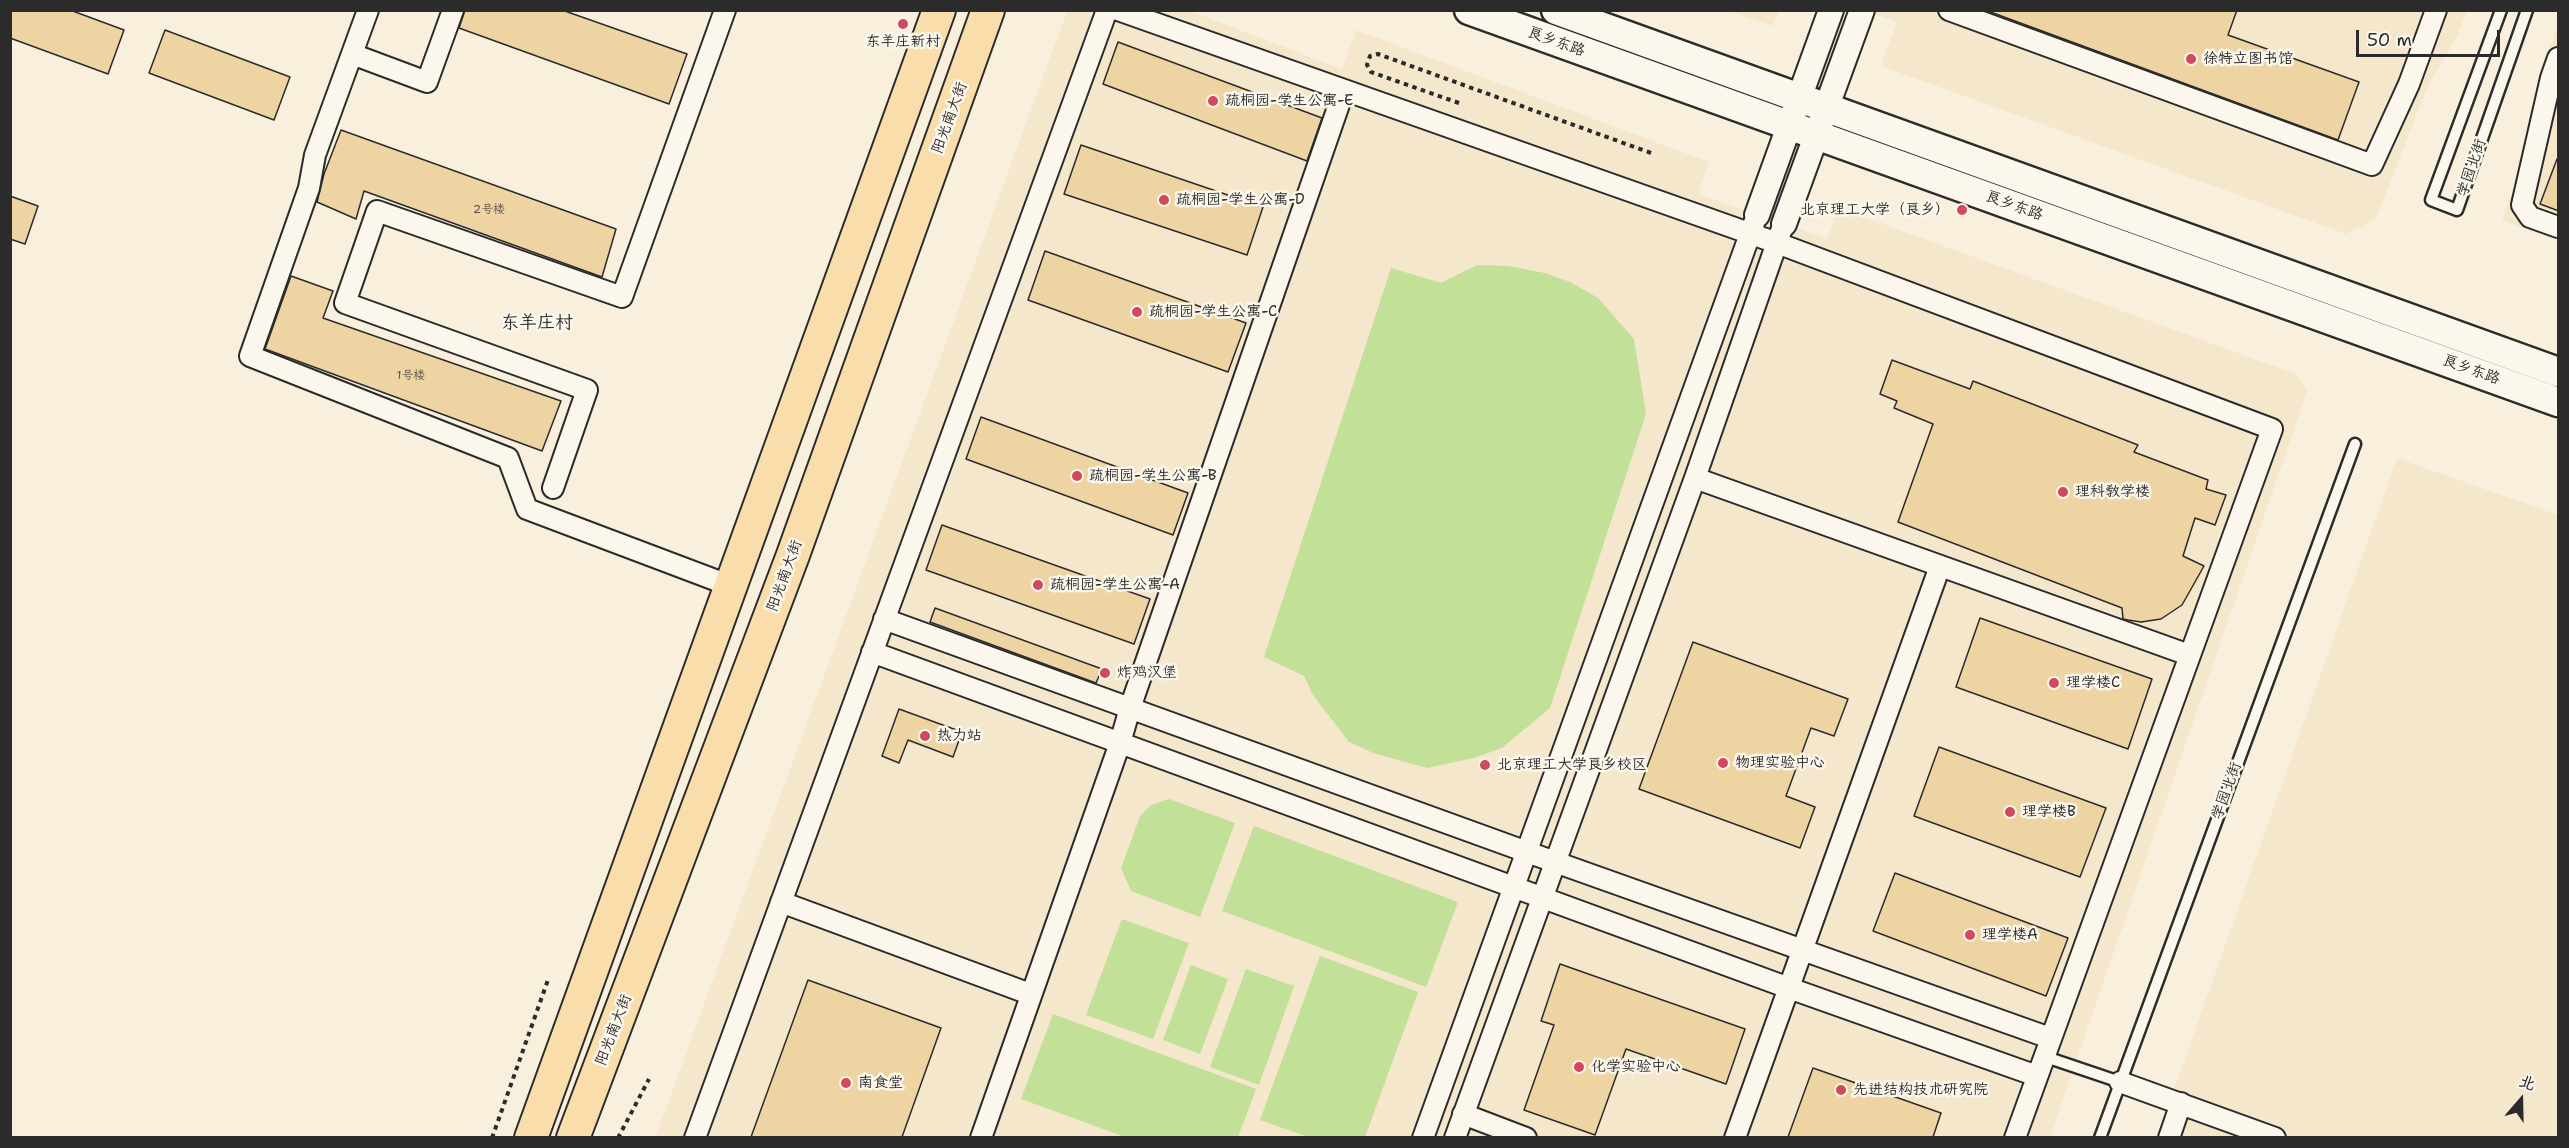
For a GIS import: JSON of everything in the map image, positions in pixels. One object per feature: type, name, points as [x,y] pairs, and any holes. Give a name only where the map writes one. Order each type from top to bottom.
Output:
[{"type":"main road","points":[[531,1137],[939,10]]},
{"type":"main road","name":"阳光南大街","points":[[573,1137],[793,555],[988,10]]},
{"type":"main road","name":"良乡东路","points":[[1469,10],[1789,126],[2395,328],[2559,372]]},
{"type":"main road","name":"良乡东路","points":[[1556,10],[1827,108],[2395,328],[2559,402]]},
{"type":"street","points":[[368,10],[315,155],[309,188],[250,356],[508,458],[527,509],[731,586]]},
{"type":"street","points":[[352,54],[427,82],[453,10]]},
{"type":"street","points":[[553,488],[587,390],[345,303],[377,212],[622,297],[725,10]]},
{"type":"street","points":[[695,1137],[1107,10]]},
{"type":"street","points":[[1118,10],[1344,90],[1780,234],[2272,429],[2015,1137]]},
{"type":"street","points":[[1423,1137],[1831,10]]},
{"type":"street","points":[[1455,1137],[1557,862],[1862,10]]},
{"type":"street","points":[[1949,10],[2372,165],[2409,84],[2436,10]]},
{"type":"street","points":[[2559,58],[2551,78],[2522,206],[2530,217],[2559,227]]},
{"type":"street","points":[[981,1137],[1120,743],[1130,708],[1344,90]]},
{"type":"street","points":[[1695,478],[2189,655]]},
{"type":"street","points":[[1736,1137],[1940,566]]},
{"type":"street","points":[[885,619],[1802,950],[2046,1047]]},
{"type":"street","points":[[872,652],[1789,988],[2037,1076]]},
{"type":"street","points":[[781,902],[1030,993]]},
{"type":"street","points":[[2120,1082],[2275,1137]]},
{"type":"street","points":[[2169,1137],[2181,1103]]},
{"type":"street","points":[[1463,1114],[1526,1137]]},
{"type":"lane","name":"学园北街","points":[[2501,10],[2431,200],[2457,210],[2527,10]]},
{"type":"lane","name":"学园北街","points":[[2100,1137],[2355,444]]},
{"type":"lane","points":[[2046,1047],[2120,1082]]},
{"type":"path","points":[[1459,103],[1371,72],[1367,65],[1370,56],[1378,54],[1651,153]]},
{"type":"path","points":[[492,1137],[549,977]]},
{"type":"path","points":[[618,1137],[649,1079]]},
{"type":"shaded area","points":[[1779,10],[1773,26],[1728,11]]},
{"type":"shaded area","name":"北京理工大学良乡校区","points":[[1067,11],[1190,11],[1342,69],[1356,30],[1709,162],[1698,194],[1827,239],[1839,208],[2298,375],[2307,392],[2050,1137],[655,1138]]},
{"type":"shaded area","points":[[1865,11],[2467,11],[2457,37],[2427,88],[2376,219],[2346,234],[1881,66],[1897,22]]},
{"type":"shaded area","points":[[2558,24],[2558,241],[2502,220],[2514,188],[2540,76]]},
{"type":"shaded area","points":[[2397,458],[2558,515],[2558,1137],[2157,1138]]},
{"type":"green space","points":[[1477,265],[1508,266],[1545,273],[1570,282],[1598,298],[1634,339],[1646,414],[1550,708],[1502,748],[1473,758],[1427,768],[1373,753],[1349,742],[1313,695],[1304,676],[1264,657],[1391,268],[1441,283]]},
{"type":"green space","points":[[1169,799],[1235,823],[1200,917],[1131,891],[1121,868],[1140,816],[1151,805]]},
{"type":"green space","points":[[1254,826],[1458,902],[1426,987],[1222,911]]},
{"type":"green space","points":[[1122,919],[1189,943],[1153,1039],[1086,1015]]},
{"type":"green space","points":[[1320,956],[1418,992],[1365,1137],[1308,1137],[1260,1120]]},
{"type":"green space","points":[[1191,965],[1228,979],[1200,1054],[1163,1040]]},
{"type":"green space","points":[[1246,969],[1294,986],[1259,1085],[1210,1067]]},
{"type":"green space","points":[[1053,1014],[1256,1089],[1238,1137],[1125,1137],[1021,1099]]},
{"type":"building","points":[[10,10],[70,10],[124,30],[108,74],[10,38]]},
{"type":"building","points":[[465,10],[562,10],[687,54],[669,104],[459,28]]},
{"type":"building","name":"徐特立图书馆","points":[[1985,10],[2237,10],[2228,35],[2359,82],[2338,140]]},
{"type":"building","points":[[165,30],[290,77],[274,120],[149,73]]},
{"type":"building","name":"疏桐园-学生公寓-E","points":[[1118,42],[1322,118],[1307,161],[1103,84]]},
{"type":"building","points":[[341,130],[616,229],[602,277],[364,191],[356,219],[317,202],[324,174]]},
{"type":"building","name":"疏桐园-学生公寓-D","points":[[1081,145],[1263,207],[1247,255],[1064,194]]},
{"type":"building","points":[[2557,159],[2559,159],[2559,211],[2540,204]]},
{"type":"building","points":[[10,196],[38,206],[25,244],[10,239]]},
{"type":"building","name":"疏桐园-学生公寓-C","points":[[1045,251],[1246,323],[1228,372],[1028,300]]},
{"type":"building","points":[[291,276],[333,291],[323,318],[561,401],[542,451],[265,349]]},
{"type":"building","name":"理科教学楼","points":[[1892,360],[1970,389],[1973,381],[2138,445],[2134,452],[2208,480],[2206,489],[2226,495],[2215,525],[2195,518],[2183,556],[2204,566],[2182,605],[2161,619],[2141,622],[2123,619],[2122,608],[1898,522],[1933,424],[1894,408],[1897,401],[1880,394]]},
{"type":"building","name":"疏桐园-学生公寓-B","points":[[981,417],[1188,493],[1173,535],[966,459]]},
{"type":"building","name":"疏桐园-学生公寓-A","points":[[942,525],[1150,599],[1134,644],[926,570]]},
{"type":"building","points":[[935,608],[1102,669],[1096,683],[930,622]]},
{"type":"building","name":"理学楼C","points":[[1980,618],[2152,679],[2128,749],[1956,687]]},
{"type":"building","name":"物理实验中心","points":[[1693,642],[1848,699],[1834,736],[1811,728],[1786,796],[1815,807],[1800,848],[1639,789]]},
{"type":"building","name":"热力站","points":[[899,709],[962,732],[953,757],[908,740],[899,763],[882,756]]},
{"type":"building","name":"理学楼B","points":[[1939,747],[2106,808],[2080,877],[1914,816]]},
{"type":"building","name":"理学楼A","points":[[1895,873],[2068,938],[2046,996],[1873,931]]},
{"type":"building","name":"化学实验中心","points":[[1560,964],[1745,1029],[1726,1084],[1626,1049],[1595,1135],[1524,1110],[1554,1025],[1541,1021]]},
{"type":"building","name":"南食堂","points":[[808,980],[941,1028],[902,1137],[751,1137]]},
{"type":"building","name":"先进结构技术研究院","points":[[1813,1068],[1941,1113],[1933,1137],[1788,1137]]},
{"type":"place","name":"东羊庄新村","points":[[903,24]]},
{"type":"place","name":"徐特立图书馆","points":[[2191,59]]},
{"type":"place","name":"疏桐园-学生公寓-E","points":[[1213,101]]},
{"type":"place","name":"疏桐园-学生公寓-D","points":[[1164,200]]},
{"type":"place","name":"北京理工大学（良乡）","points":[[1962,210]]},
{"type":"place","name":"疏桐园-学生公寓-C","points":[[1137,312]]},
{"type":"place","name":"疏桐园-学生公寓-B","points":[[1077,476]]},
{"type":"place","name":"理科教学楼","points":[[2063,492]]},
{"type":"place","name":"疏桐园-学生公寓-A","points":[[1038,585]]},
{"type":"place","name":"炸鸡汉堡","points":[[1105,673]]},
{"type":"place","name":"理学楼C","points":[[2054,683]]},
{"type":"place","name":"热力站","points":[[925,736]]},
{"type":"place","name":"物理实验中心","points":[[1723,763]]},
{"type":"place","name":"北京理工大学良乡校区","points":[[1485,765]]},
{"type":"place","name":"理学楼B","points":[[2010,812]]},
{"type":"place","name":"理学楼A","points":[[1970,935]]},
{"type":"place","name":"化学实验中心","points":[[1579,1067]]},
{"type":"place","name":"南食堂","points":[[846,1083]]},
{"type":"place","name":"先进结构技术研究院","points":[[1841,1090]]},
{"type":"district","name":"东羊庄村","points":[[537,323]]}]
